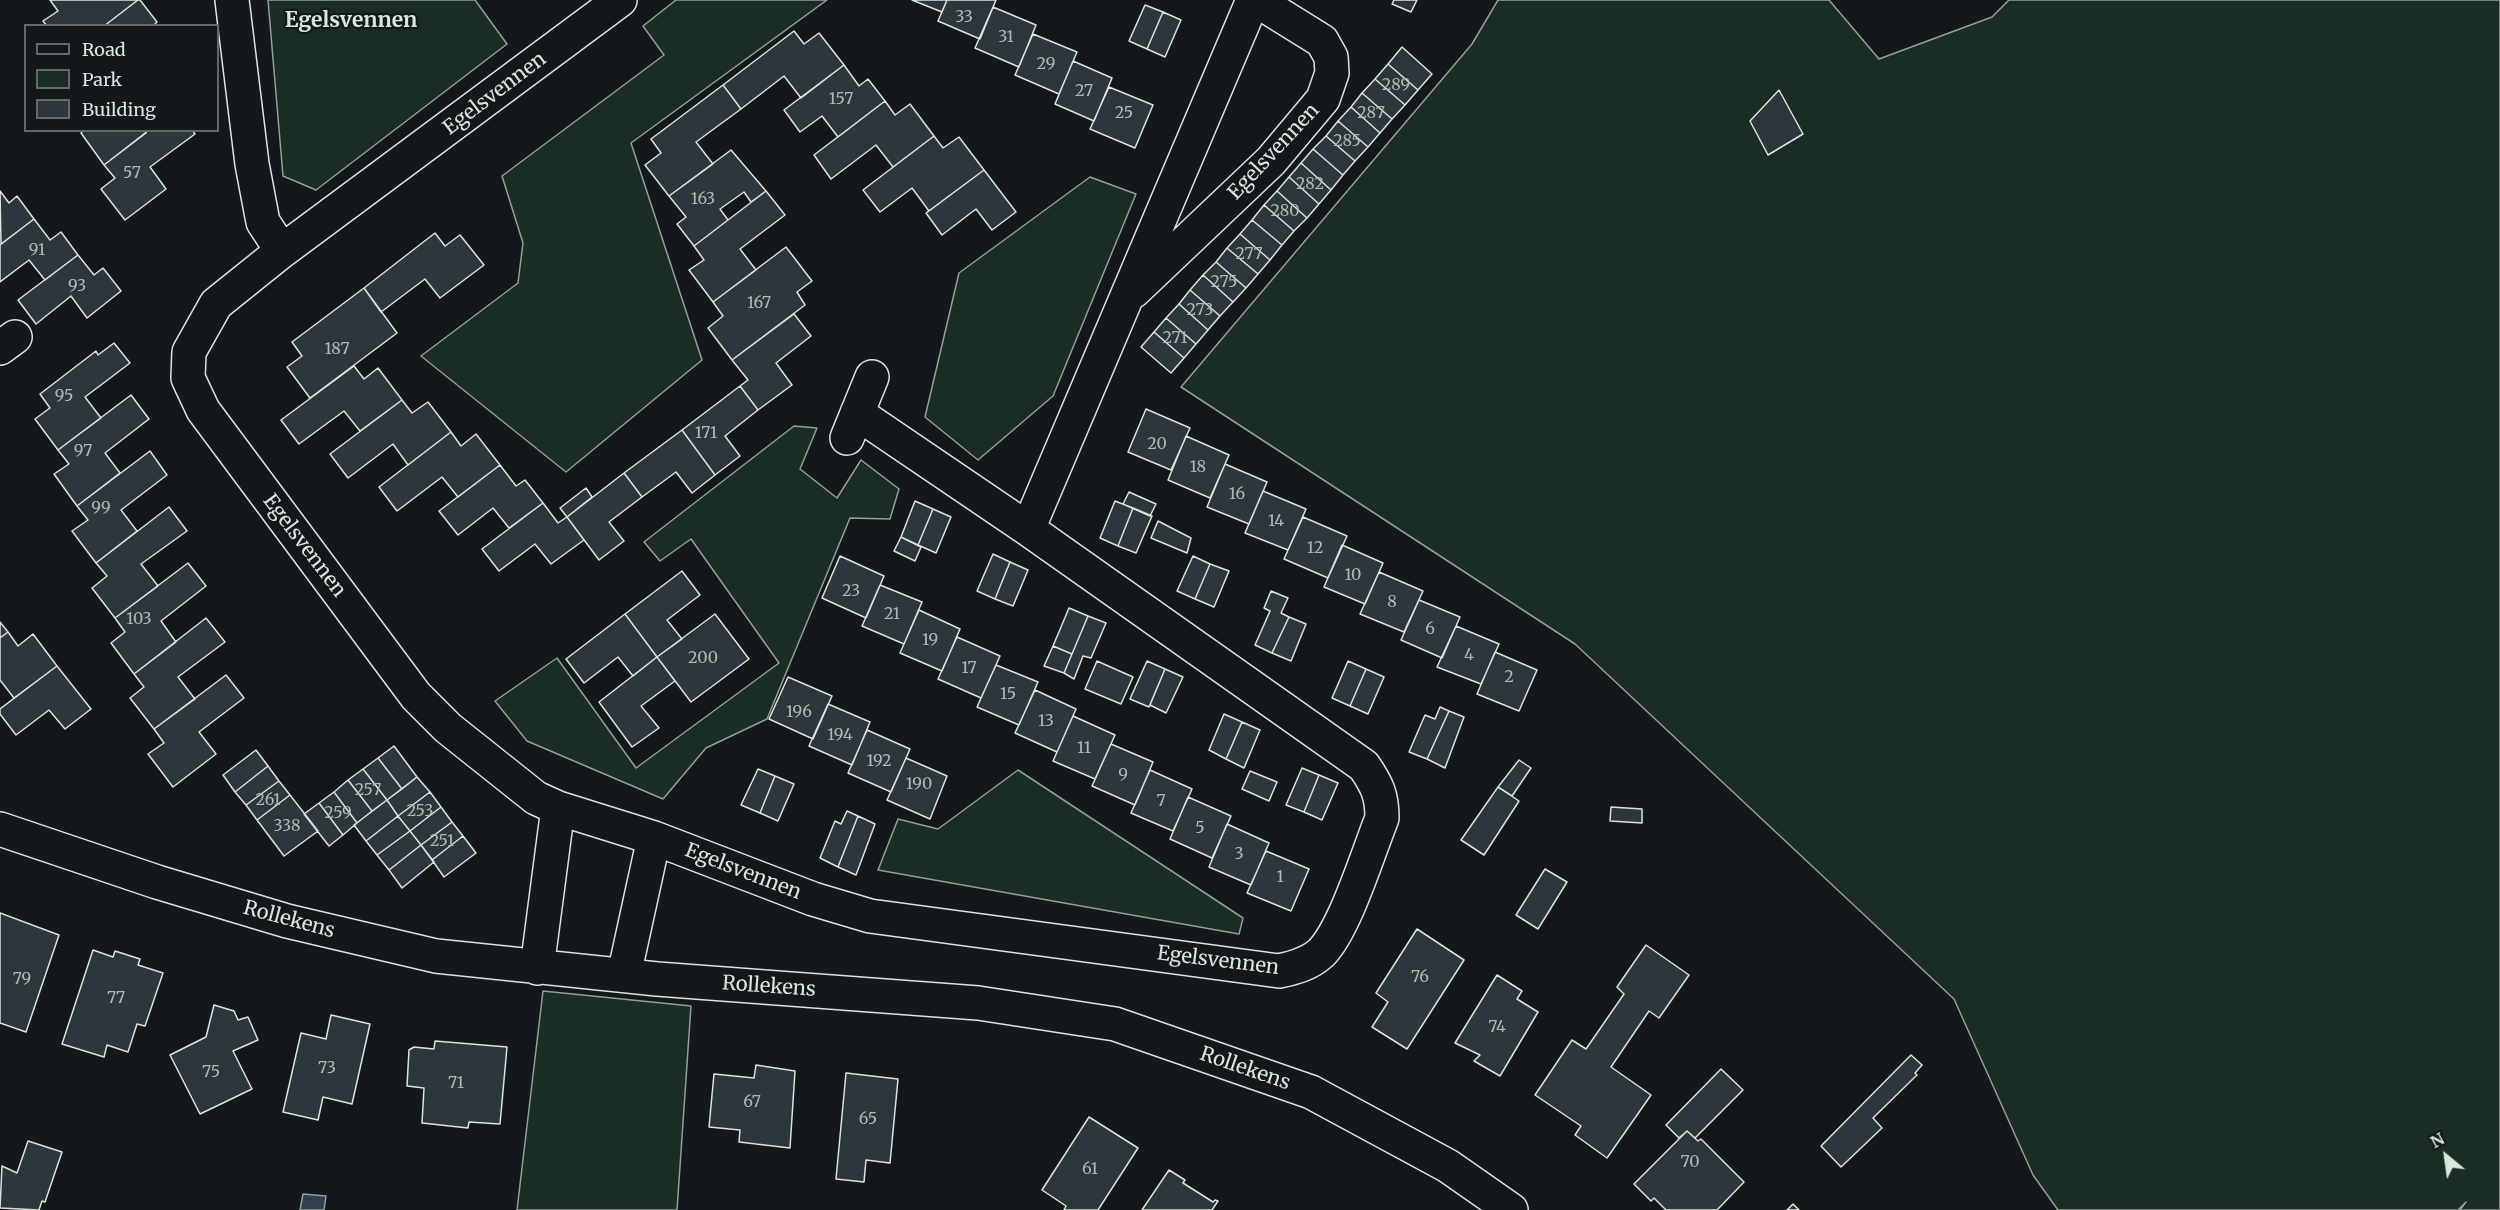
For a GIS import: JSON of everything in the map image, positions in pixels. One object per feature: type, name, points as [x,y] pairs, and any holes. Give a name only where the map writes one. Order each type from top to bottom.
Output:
[{"type":"street","points":[[232,0],[252,164],[263,222],[282,251]]},
{"type":"street","name":"Egelsvennen","points":[[620,0],[282,251],[216,304],[189,352],[188,378],[203,410],[416,696],[448,728],[536,798],[558,808],[654,838],[813,898],[870,916],[1279,971],[1298,968],[1319,954],[1335,937],[1382,818],[1382,798],[1364,765],[1028,529],[852,426],[872,377]]},
{"type":"street","name":"Egelsvennen","points":[[1028,529],[1124,301],[1254,0],[1323,41],[1331,57],[1332,73],[1323,99],[1271,161],[1124,301]]},
{"type":"street","points":[[537,968],[558,808]]},
{"type":"street","name":"Rollekens","points":[[0,829],[157,882],[287,921],[436,956],[537,968],[978,1002],[1115,1024],[1311,1092],[1448,1166],[1511,1210]]},
{"type":"street","points":[[624,975],[654,838]]},
{"type":"green space","points":[[268,0],[475,0],[507,44],[316,190],[283,176]]},
{"type":"green space","points":[[676,0],[827,0],[631,143],[702,360],[566,472],[421,356],[518,283],[523,243],[502,176],[664,55],[643,26]]},
{"type":"green space","points":[[1498,0],[1829,0],[1879,59],[1992,17],[2009,0],[2500,0],[2500,1210],[2460,1210],[2466,1202],[2458,1210],[2058,1210],[2033,1175],[1954,999],[1575,644],[1181,387],[1472,44]]},
{"type":"green space","points":[[1090,177],[1136,194],[1053,396],[978,460],[925,417],[959,273]]},
{"type":"green space","points":[[794,426],[817,428],[800,469],[837,498],[861,460],[899,489],[890,519],[850,518],[767,719],[706,748],[663,799],[527,741],[495,701],[557,658],[636,768],[779,663],[691,539],[660,561],[644,542]]},
{"type":"green space","points":[[1018,770],[1243,918],[1239,934],[878,870],[898,819],[938,829]]},
{"type":"green space","points":[[543,991],[691,1006],[677,1210],[517,1210]]},
{"type":"water","points":[[303,1194],[326,1196],[324,1210],[300,1210]]},
{"type":"building","points":[[50,0],[138,0],[107,24],[45,24],[43,21],[58,11]]},
{"type":"building","points":[[138,0],[157,22],[155,24],[107,24]]},
{"type":"building","points":[[912,0],[947,0],[942,12]]},
{"type":"building","points":[[947,0],[996,0],[980,39],[938,21]]},
{"type":"building","points":[[1394,0],[1417,0],[1411,12],[1392,4]]},
{"type":"building","points":[[1145,5],[1163,12],[1147,49],[1129,41]]},
{"type":"building","points":[[993,7],[1036,25],[1019,67],[975,48]]},
{"type":"building","points":[[1163,12],[1181,20],[1165,57],[1147,49]]},
{"type":"building","points":[[794,31],[804,44],[819,33],[844,65],[801,98],[784,76],[741,109],[723,85]]},
{"type":"building","points":[[1033,34],[1077,52],[1059,94],[1015,75]]},
{"type":"building","points":[[1402,47],[1432,74],[1418,90],[1388,64]]},
{"type":"building","points":[[1073,61],[1112,78],[1094,121],[1055,104]]},
{"type":"building","points":[[1388,64],[1418,90],[1405,105],[1375,79]]},
{"type":"building","points":[[844,65],[859,86],[868,79],[885,101],[838,137],[822,116],[800,132],[784,110]]},
{"type":"building","points":[[1375,79],[1405,105],[1392,119],[1362,93]]},
{"type":"building","points":[[723,85],[741,109],[696,142],[713,164],[669,196],[645,165],[661,153],[651,139]]},
{"type":"building","points":[[1109,87],[1153,105],[1135,148],[1090,129]]},
{"type":"building","points":[[1779,90],[1803,134],[1768,155],[1750,121]]},
{"type":"building","points":[[1362,93],[1392,119],[1380,133],[1351,107]]},
{"type":"building","points":[[885,101],[895,115],[910,104],[934,136],[893,167],[876,145],[831,179],[814,155]]},
{"type":"building","points":[[1351,107],[1380,133],[1368,147],[1338,121]]},
{"type":"building","points":[[1338,121],[1368,147],[1355,161],[1326,136]]},
{"type":"building","points":[[146,132],[146,133],[104,165],[81,133]]},
{"type":"building","points":[[146,132],[194,132],[195,134],[150,167],[166,189],[125,220],[101,189],[115,178],[104,165]]},
{"type":"building","points":[[934,136],[943,148],[959,137],[984,170],[929,211],[912,188],[880,212],[863,190]]},
{"type":"building","points":[[1326,136],[1355,161],[1343,175],[1313,149]]},
{"type":"building","points":[[1313,149],[1343,175],[1331,190],[1301,163]]},
{"type":"building","points":[[731,150],[766,191],[751,202],[744,192],[720,209],[728,220],[694,246],[677,224],[686,217],[669,196]]},
{"type":"building","points":[[1301,163],[1331,190],[1319,204],[1289,177]]},
{"type":"building","points":[[984,170],[1016,212],[992,230],[976,209],[942,235],[926,213]]},
{"type":"building","points":[[1289,177],[1319,204],[1307,218],[1277,191]]},
{"type":"building","points":[[0,191],[9,203],[17,196],[34,219],[1,244]]},
{"type":"building","points":[[766,191],[785,215],[740,249],[756,270],[713,302],[689,270],[704,260],[694,246]]},
{"type":"building","points":[[1277,191],[1307,218],[1294,231],[1264,205]]},
{"type":"building","points":[[1264,205],[1294,231],[1282,245],[1252,220]]},
{"type":"building","points":[[34,219],[50,240],[61,232],[78,255],[45,280],[29,260],[0,282],[0,245]]},
{"type":"building","points":[[1252,220],[1282,245],[1270,260],[1240,234]]},
{"type":"building","points":[[435,233],[445,246],[460,235],[484,265],[440,298],[425,279],[381,312],[364,288]]},
{"type":"building","points":[[1240,234],[1270,260],[1258,274],[1227,248]]},
{"type":"building","points":[[786,247],[812,281],[797,292],[805,305],[732,360],[708,328],[723,316],[713,302]]},
{"type":"building","points":[[1227,248],[1258,274],[1246,288],[1216,262]]},
{"type":"building","points":[[78,255],[94,275],[103,268],[121,291],[87,318],[71,296],[36,324],[18,300]]},
{"type":"building","points":[[1216,262],[1246,288],[1233,302],[1203,275]]},
{"type":"building","points":[[1203,275],[1233,302],[1220,316],[1190,290]]},
{"type":"building","points":[[364,288],[397,333],[310,398],[287,367],[302,356],[292,342]]},
{"type":"building","points":[[1190,290],[1220,316],[1208,330],[1179,304]]},
{"type":"building","points":[[1179,304],[1208,330],[1196,344],[1166,318]]},
{"type":"building","points":[[794,314],[811,336],[776,363],[792,385],[758,410],[740,386],[748,380],[732,360]]},
{"type":"building","points":[[1166,318],[1196,344],[1184,358],[1154,332]]},
{"type":"building","points":[[1154,332],[1184,358],[1171,373],[1141,347]]},
{"type":"building","points":[[114,343],[130,363],[85,397],[101,418],[58,450],[35,419],[50,408],[40,394],[96,351],[98,355]]},
{"type":"building","points":[[354,366],[364,379],[378,368],[402,400],[360,431],[344,411],[299,444],[281,420]]},
{"type":"building","points":[[740,386],[758,410],[725,436],[740,456],[715,475],[682,430]]},
{"type":"building","points":[[131,395],[149,419],[105,453],[120,473],[77,506],[54,474],[69,464],[58,450]]},
{"type":"building","points":[[402,400],[412,413],[428,402],[451,432],[408,465],[393,444],[348,478],[330,454]]},
{"type":"building","points":[[1146,409],[1190,428],[1171,470],[1128,452]]},
{"type":"building","points":[[682,430],[715,475],[692,493],[676,472],[642,497],[624,473]]},
{"type":"building","points":[[451,432],[461,446],[476,434],[500,465],[458,497],[442,477],[397,511],[379,487]]},
{"type":"building","points":[[1186,436],[1229,455],[1210,498],[1168,480]]},
{"type":"building","points":[[150,451],[167,475],[121,510],[137,531],[96,563],[72,531],[88,520],[77,506]]},
{"type":"building","points":[[1225,464],[1267,482],[1249,524],[1207,507]]},
{"type":"building","points":[[500,465],[516,486],[525,480],[543,503],[509,528],[493,508],[458,535],[439,511]]},
{"type":"building","points":[[624,473],[642,497],[609,522],[624,541],[599,560],[567,517]]},
{"type":"building","points":[[586,488],[592,497],[567,517],[560,508]]},
{"type":"building","points":[[1263,491],[1306,509],[1288,550],[1245,533]]},
{"type":"building","points":[[1129,492],[1156,504],[1150,516],[1123,504]]},
{"type":"building","points":[[915,501],[933,509],[918,545],[901,537]]},
{"type":"building","points":[[1115,501],[1133,508],[1118,546],[1100,538]]},
{"type":"building","points":[[543,503],[558,523],[567,517],[584,540],[551,564],[535,544],[499,571],[482,549]]},
{"type":"building","points":[[169,507],[187,531],[141,564],[158,586],[115,618],[92,588],[107,576],[96,563]]},
{"type":"building","points":[[1133,508],[1152,516],[1136,553],[1118,546]]},
{"type":"building","points":[[933,509],[951,517],[936,553],[918,545]]},
{"type":"building","points":[[1303,517],[1347,536],[1328,578],[1284,559]]},
{"type":"building","points":[[1158,521],[1191,538],[1187,553],[1151,538]]},
{"type":"building","points":[[901,537],[921,547],[915,561],[894,551]]},
{"type":"building","points":[[1342,545],[1383,563],[1365,604],[1324,587]]},
{"type":"building","points":[[993,554],[1010,562],[995,599],[977,591]]},
{"type":"building","points":[[840,556],[884,576],[866,618],[822,598]]},
{"type":"building","points":[[1193,556],[1210,564],[1195,599],[1177,591]]},
{"type":"building","points":[[1010,562],[1028,570],[1013,606],[995,599]]},
{"type":"building","points":[[188,563],[206,586],[161,621],[176,642],[134,674],[111,643],[125,632],[115,618]]},
{"type":"building","points":[[1210,564],[1229,571],[1214,607],[1195,599]]},
{"type":"building","points":[[682,571],[700,595],[667,620],[682,639],[657,657],[625,614]]},
{"type":"building","points":[[1379,572],[1423,591],[1404,632],[1360,614]]},
{"type":"building","points":[[880,585],[922,602],[904,644],[862,626]]},
{"type":"building","points":[[1271,591],[1288,598],[1281,613],[1289,617],[1272,653],[1255,645],[1270,611],[1264,608]]},
{"type":"building","points":[[1419,600],[1460,617],[1442,658],[1401,640]]},
{"type":"building","points":[[1069,608],[1088,616],[1072,654],[1053,646]]},
{"type":"building","points":[[919,610],[960,629],[942,671],[900,653]]},
{"type":"building","points":[[625,614],[657,657],[633,676],[618,657],[584,683],[566,659]]},
{"type":"building","points":[[715,614],[749,659],[691,702],[657,657]]},
{"type":"building","points":[[1088,616],[1106,623],[1091,658],[1083,656],[1074,679],[1064,673]]},
{"type":"building","points":[[1289,617],[1306,624],[1291,661],[1272,653]]},
{"type":"building","points":[[206,618],[225,642],[178,677],[195,699],[154,729],[130,698],[144,687],[134,674]]},
{"type":"building","points":[[0,622],[8,632],[0,638]]},
{"type":"building","points":[[1456,626],[1499,644],[1481,684],[1437,667]]},
{"type":"building","points":[[8,632],[18,646],[33,634],[57,666],[14,698],[0,680],[0,638]]},
{"type":"building","points":[[957,637],[1000,656],[981,698],[938,679]]},
{"type":"building","points":[[1053,646],[1072,654],[1064,673],[1044,666]]},
{"type":"building","points":[[1495,652],[1537,670],[1519,711],[1477,694]]},
{"type":"building","points":[[657,657],[675,681],[641,706],[659,728],[632,747],[599,702]]},
{"type":"building","points":[[1097,661],[1133,677],[1121,704],[1085,689]]},
{"type":"building","points":[[1147,661],[1165,669],[1149,707],[1130,699]]},
{"type":"building","points":[[1348,661],[1366,669],[1350,706],[1332,698]]},
{"type":"building","points":[[996,665],[1038,682],[1019,725],[977,707]]},
{"type":"building","points":[[57,666],[91,709],[65,729],[49,710],[16,735],[0,714],[0,709]]},
{"type":"building","points":[[1165,669],[1183,677],[1166,713],[1150,705]]},
{"type":"building","points":[[1366,669],[1384,677],[1368,714],[1350,706]]},
{"type":"building","points":[[226,675],[244,698],[199,732],[216,754],[173,787],[148,754],[164,743],[154,729]]},
{"type":"building","points":[[788,677],[832,696],[813,739],[769,719]]},
{"type":"building","points":[[1035,690],[1076,709],[1057,752],[1015,733]]},
{"type":"building","points":[[828,704],[870,722],[852,765],[809,746]]},
{"type":"building","points":[[1440,707],[1449,711],[1427,759],[1409,752],[1425,715],[1435,719]]},
{"type":"building","points":[[1449,711],[1464,717],[1445,768],[1427,759]]},
{"type":"building","points":[[1224,714],[1242,722],[1226,759],[1209,750]]},
{"type":"building","points":[[1073,716],[1115,735],[1095,779],[1053,761]]},
{"type":"building","points":[[1242,722],[1260,730],[1244,768],[1226,759]]},
{"type":"building","points":[[867,730],[910,749],[891,792],[848,773]]},
{"type":"building","points":[[1111,744],[1153,762],[1135,805],[1092,786]]},
{"type":"building","points":[[394,746],[417,777],[402,789],[378,758]]},
{"type":"building","points":[[256,750],[268,766],[235,792],[223,775]]},
{"type":"building","points":[[378,758],[402,789],[387,800],[363,769]]},
{"type":"building","points":[[906,758],[947,776],[930,819],[887,800]]},
{"type":"building","points":[[1519,760],[1531,768],[1512,796],[1498,787]]},
{"type":"building","points":[[268,766],[279,781],[246,805],[235,792]]},
{"type":"building","points":[[1302,768],[1319,775],[1304,812],[1286,805]]},
{"type":"building","points":[[363,769],[387,800],[372,811],[348,780]]},
{"type":"building","points":[[758,769],[775,776],[760,813],[741,805]]},
{"type":"building","points":[[1150,770],[1192,789],[1173,831],[1131,813]]},
{"type":"building","points":[[1250,771],[1277,782],[1269,801],[1242,789]]},
{"type":"building","points":[[1319,775],[1338,783],[1322,820],[1304,812]]},
{"type":"building","points":[[775,776],[794,784],[778,821],[760,813]]},
{"type":"building","points":[[417,777],[430,792],[398,816],[387,800]]},
{"type":"building","points":[[348,780],[372,811],[357,823],[334,792]]},
{"type":"building","points":[[279,781],[290,795],[257,820],[246,805]]},
{"type":"building","points":[[1498,787],[1519,801],[1484,855],[1461,840]]},
{"type":"building","points":[[334,792],[357,823],[343,835],[319,803]]},
{"type":"building","points":[[430,792],[441,807],[410,831],[398,816]]},
{"type":"building","points":[[290,795],[318,831],[284,856],[257,820]]},
{"type":"building","points":[[1188,797],[1231,816],[1212,858],[1170,839]]},
{"type":"building","points":[[387,800],[398,816],[366,841],[354,825]]},
{"type":"building","points":[[319,803],[343,835],[329,846],[304,814]]},
{"type":"building","points":[[441,807],[452,822],[421,845],[410,831]]},
{"type":"building","points":[[1611,807],[1642,809],[1642,823],[1610,821]]},
{"type":"building","points":[[847,811],[858,816],[838,867],[820,858],[835,821],[841,824]]},
{"type":"building","points":[[398,816],[410,831],[377,855],[366,841]]},
{"type":"building","points":[[858,816],[875,824],[856,875],[838,867]]},
{"type":"building","points":[[452,822],[463,836],[432,860],[421,845]]},
{"type":"building","points":[[1227,824],[1269,843],[1251,885],[1209,867]]},
{"type":"building","points":[[410,831],[421,845],[389,870],[377,855]]},
{"type":"building","points":[[463,836],[476,853],[444,877],[432,860]]},
{"type":"building","points":[[421,845],[434,862],[402,888],[389,870]]},
{"type":"building","points":[[1266,851],[1309,869],[1291,911],[1247,893]]},
{"type":"building","points":[[1545,869],[1567,882],[1538,929],[1516,915]]},
{"type":"building","points":[[0,913],[59,935],[26,1032],[0,1023]]},
{"type":"building","points":[[1417,929],[1464,960],[1407,1049],[1372,1027],[1388,1002],[1376,993]]},
{"type":"building","points":[[1646,945],[1689,975],[1659,1018],[1649,1011],[1611,1067],[1651,1095],[1607,1158],[1575,1135],[1581,1126],[1535,1095],[1572,1040],[1586,1049],[1624,994],[1617,987]]},
{"type":"building","points":[[93,950],[113,957],[115,951],[140,959],[138,965],[163,973],[145,1026],[137,1024],[128,1052],[107,1045],[104,1057],[62,1044]]},
{"type":"building","points":[[1497,975],[1522,991],[1517,999],[1538,1012],[1500,1076],[1474,1061],[1480,1055],[1455,1043]]},
{"type":"building","points":[[214,1005],[234,1011],[238,1020],[248,1017],[258,1040],[233,1051],[252,1089],[200,1114],[170,1055],[206,1037]]},
{"type":"building","points":[[331,1015],[370,1024],[352,1104],[323,1097],[318,1120],[283,1112],[301,1033],[326,1039]]},
{"type":"building","points":[[435,1041],[507,1047],[500,1124],[469,1122],[468,1128],[422,1123],[424,1088],[407,1086],[409,1050],[414,1047],[434,1049]]},
{"type":"building","points":[[1911,1055],[1922,1065],[1915,1073],[1917,1075],[1873,1118],[1882,1128],[1841,1167],[1821,1146]]},
{"type":"building","points":[[756,1065],[795,1071],[790,1148],[739,1142],[740,1130],[709,1127],[714,1074],[754,1078]]},
{"type":"building","points":[[1721,1069],[1743,1090],[1695,1138],[1687,1131],[1679,1138],[1666,1125]]},
{"type":"building","points":[[846,1073],[898,1079],[890,1163],[866,1160],[864,1182],[836,1179]]},
{"type":"building","points":[[1089,1117],[1138,1148],[1098,1210],[1064,1210],[1066,1206],[1042,1190]]},
{"type":"building","points":[[1687,1131],[1698,1141],[1701,1139],[1744,1182],[1717,1210],[1666,1210],[1654,1198],[1651,1201],[1634,1184]]},
{"type":"building","points":[[28,1141],[62,1152],[45,1202],[42,1201],[39,1210],[0,1208],[2,1166],[17,1173]]},
{"type":"building","points":[[1169,1170],[1185,1180],[1183,1183],[1213,1202],[1218,1201],[1212,1210],[1142,1210]]},
{"type":"building","points":[[1793,1204],[1799,1210],[1787,1210]]},
{"type":"district","name":"Egelsvennen","points":[[351,21]]}]
